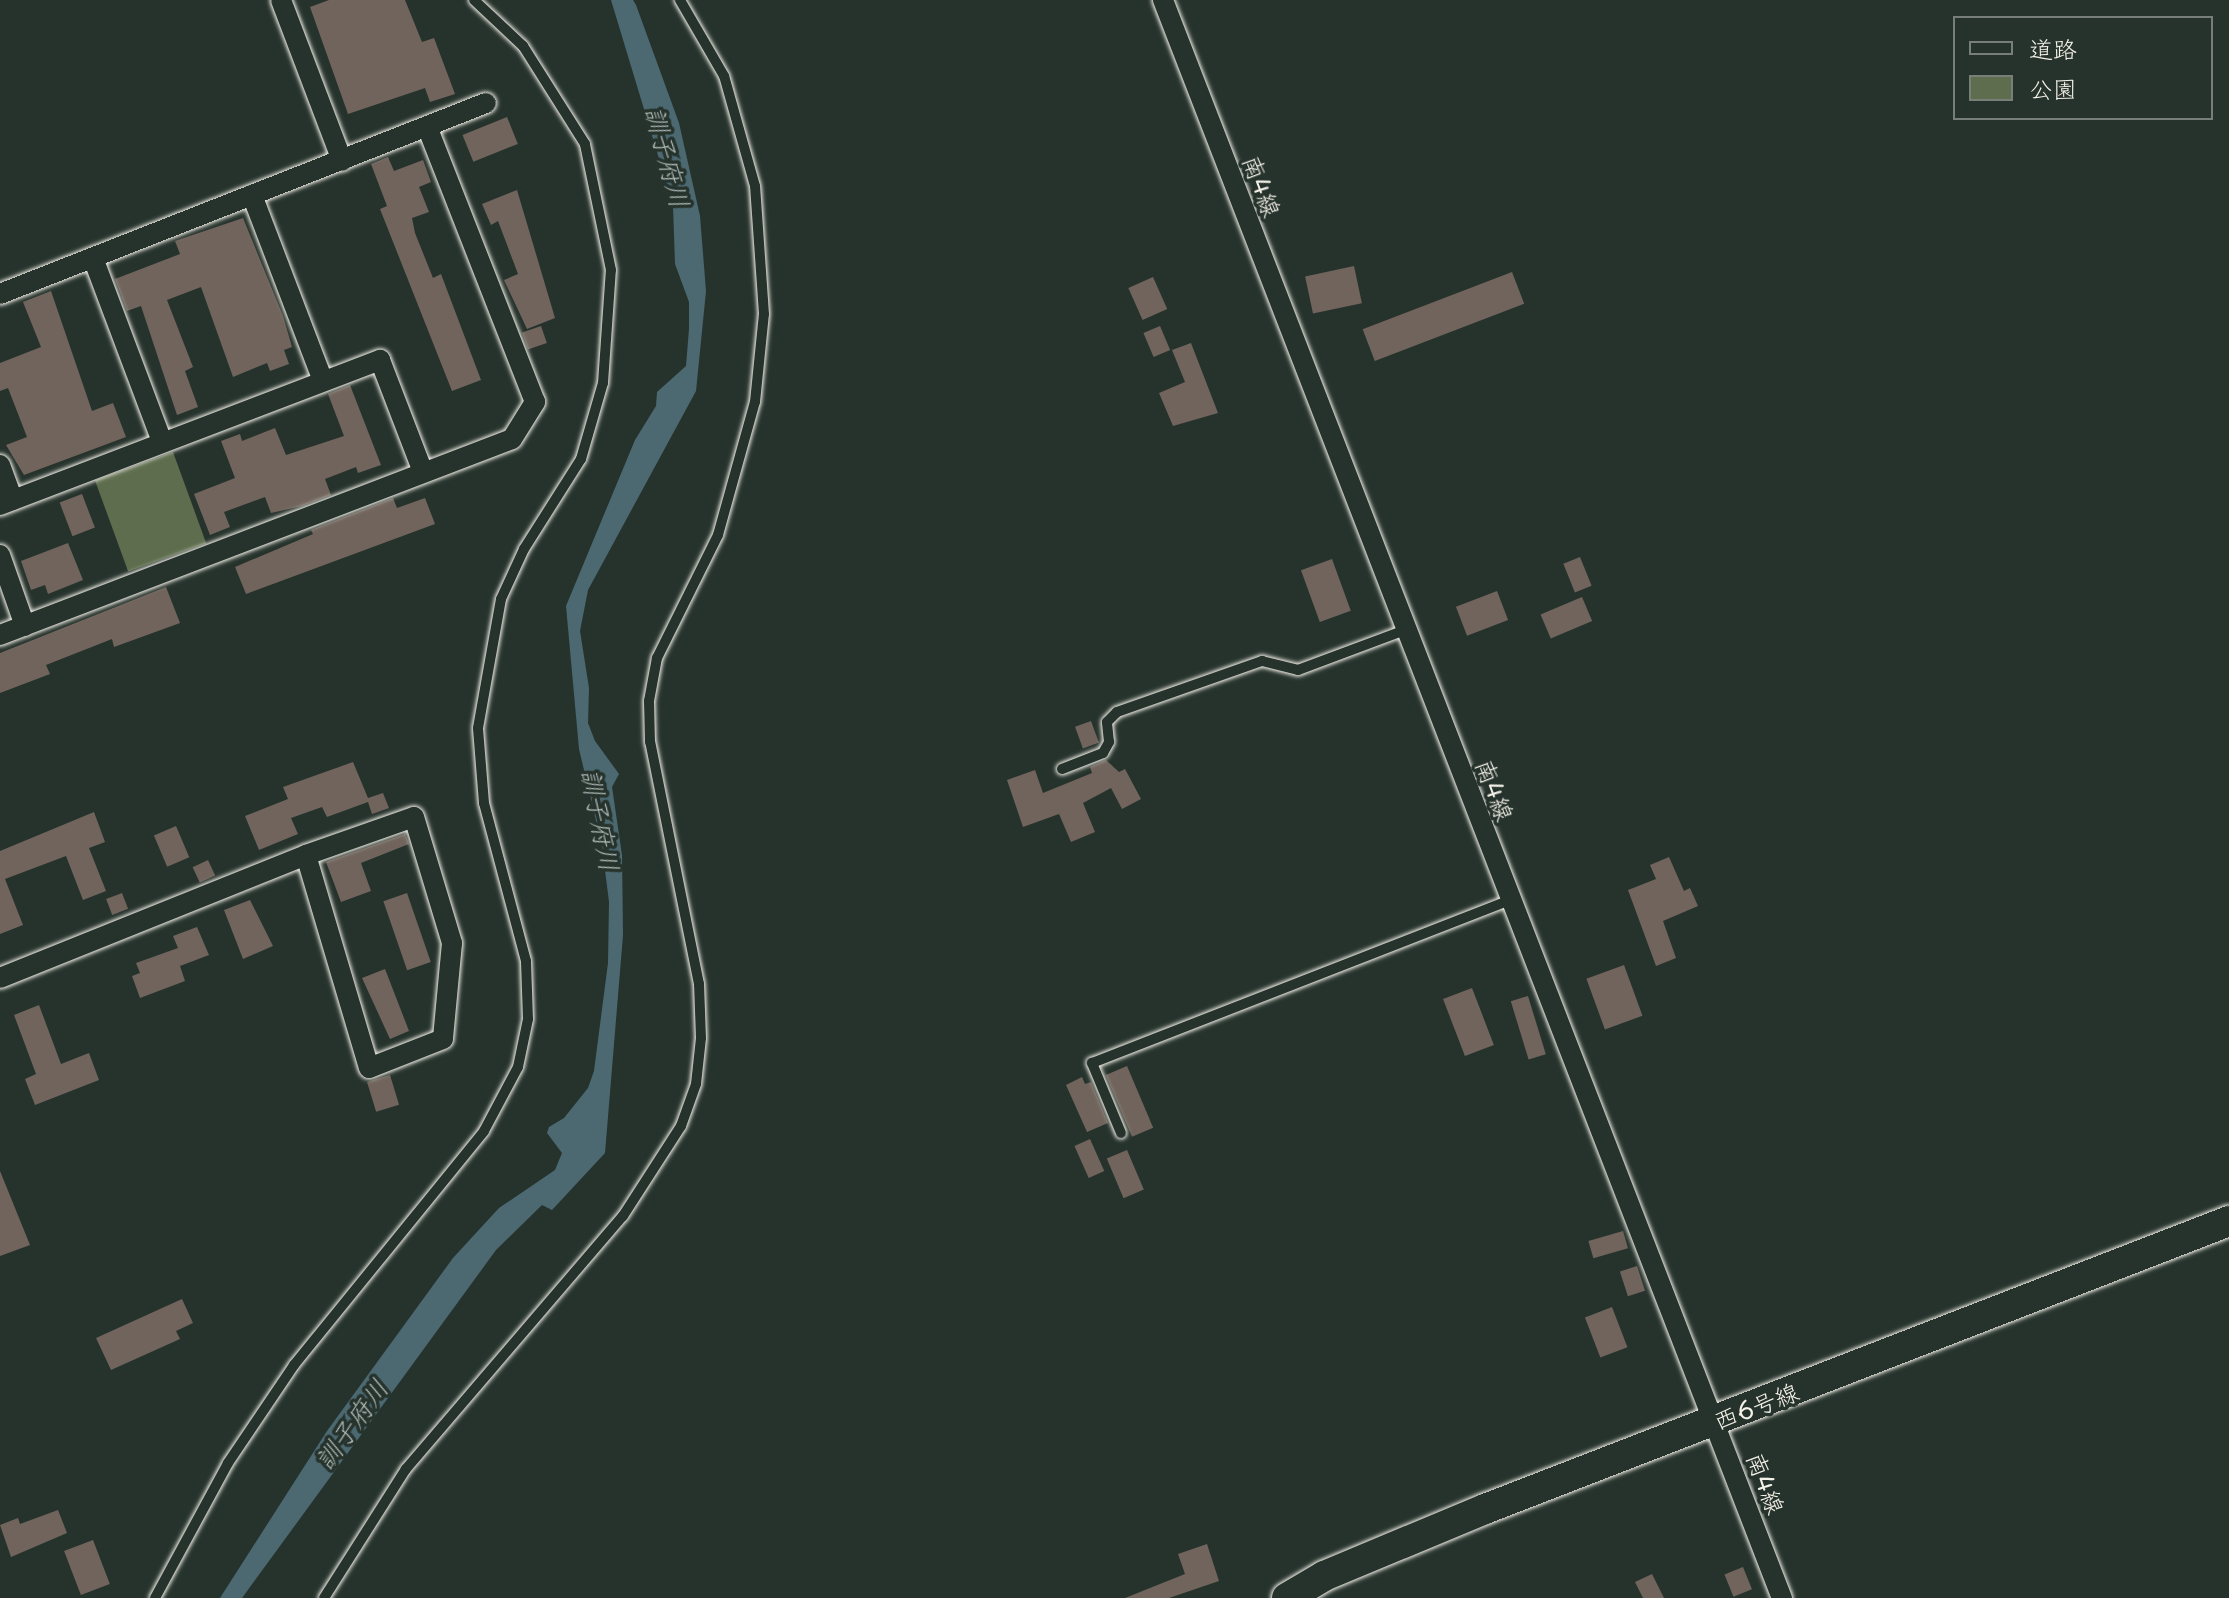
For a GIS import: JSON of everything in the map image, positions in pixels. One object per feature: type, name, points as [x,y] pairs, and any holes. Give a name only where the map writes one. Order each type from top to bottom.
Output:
[{"type":"street","points":[[281,0],[342,161]]},
{"type":"street","name":"南4線","points":[[1163,0],[1782,1598]]},
{"type":"street","points":[[0,294],[486,103]]},
{"type":"street","points":[[0,635],[512,439],[535,402],[427,127]]},
{"type":"street","points":[[252,195],[323,381]]},
{"type":"street","points":[[93,258],[162,442]]},
{"type":"street","points":[[0,465],[6,503],[380,360],[423,472]]},
{"type":"street","points":[[0,555],[25,626]]},
{"type":"street","points":[[0,978],[306,855],[414,817],[452,943],[443,1039],[369,1068],[306,855]]},
{"type":"street","name":"西6号線","points":[[1287,1598],[1324,1576],[1485,1509],[2229,1221]]},
{"type":"lane","points":[[155,1598],[228,1463],[294,1365],[484,1131],[518,1067],[525,1031],[526,961],[484,803],[478,728],[501,599],[524,549],[581,459],[603,383],[611,270],[585,144],[523,46],[474,0]]},
{"type":"lane","points":[[324,1598],[406,1469],[623,1216],[681,1126],[696,1084],[701,1038],[699,984],[650,742],[649,701],[657,658],[718,535],[755,402],[764,314],[755,186],[724,76],[680,0]]},
{"type":"lane","points":[[1062,769],[1103,753],[1109,742],[1107,722],[1117,712],[1262,661],[1298,670],[1405,630]]},
{"type":"lane","points":[[1121,1133],[1092,1063],[1510,900]]},
{"type":"green space","points":[[173,452],[206,543],[128,572],[95,480]]},
{"type":"water","name":"訓子府川","points":[[611,0],[633,0],[636,5],[679,123],[700,216],[706,291],[696,391],[588,590],[580,631],[589,688],[588,723],[595,741],[619,774],[612,787],[622,855],[623,935],[605,1153],[552,1210],[542,1205],[496,1250],[242,1598],[220,1598],[327,1431],[453,1258],[499,1208],[555,1170],[562,1153],[547,1133],[549,1127],[564,1118],[588,1088],[594,1071],[608,963],[609,902],[602,846],[579,749],[566,606],[635,440],[656,406],[657,392],[686,366],[689,329],[689,302],[675,264],[673,205]]},
{"type":"building","points":[[329,0],[405,0],[422,42],[434,38],[455,94],[430,102],[425,88],[348,114],[310,7]]},
{"type":"building","points":[[507,117],[518,144],[473,162],[462,135]]},
{"type":"building","points":[[388,157],[394,171],[423,160],[431,182],[419,187],[429,212],[412,218],[415,233],[433,278],[441,274],[481,380],[452,391],[380,209],[387,206],[371,164]]},
{"type":"building","points":[[517,190],[555,318],[527,329],[504,280],[518,274],[498,221],[491,225],[482,204]]},
{"type":"building","points":[[243,218],[283,316],[292,347],[284,350],[289,364],[270,371],[267,363],[233,377],[201,287],[167,300],[193,367],[185,371],[198,407],[177,415],[141,306],[127,311],[115,279],[180,254],[175,241]]},
{"type":"building","points":[[1354,266],[1362,303],[1313,314],[1305,276]]},
{"type":"building","points":[[1512,272],[1524,304],[1375,361],[1363,329]]},
{"type":"building","points":[[1153,277],[1167,309],[1143,320],[1128,288]]},
{"type":"building","points":[[51,291],[92,411],[113,403],[126,437],[24,475],[6,445],[27,437],[8,388],[0,391],[0,363],[41,347],[23,302]]},
{"type":"building","points":[[541,326],[547,343],[528,350],[522,333]]},
{"type":"building","points":[[1160,326],[1170,350],[1154,357],[1143,333]]},
{"type":"building","points":[[1191,343],[1218,413],[1173,426],[1159,393],[1185,382],[1172,350]]},
{"type":"building","points":[[350,385],[381,465],[358,473],[356,467],[325,479],[331,495],[302,506],[271,513],[265,497],[224,512],[230,527],[210,535],[194,494],[235,478],[221,441],[240,434],[242,441],[275,428],[286,455],[344,436],[328,394]]},
{"type":"building","points":[[82,494],[95,528],[72,536],[60,503]]},
{"type":"building","points":[[393,498],[397,508],[425,498],[435,524],[246,594],[235,567],[313,534],[311,530]]},
{"type":"building","points":[[68,543],[83,580],[48,594],[45,585],[31,590],[21,561]]},
{"type":"building","points":[[1580,557],[1592,586],[1575,592],[1563,564]]},
{"type":"building","points":[[1332,559],[1351,611],[1320,622],[1301,570]]},
{"type":"building","points":[[166,587],[180,623],[114,647],[112,639],[46,665],[50,674],[0,693],[0,653]]},
{"type":"building","points":[[1497,591],[1508,620],[1467,636],[1456,607]]},
{"type":"building","points":[[1582,597],[1592,621],[1551,639],[1541,615]]},
{"type":"building","points":[[1091,721],[1099,743],[1083,748],[1075,727]]},
{"type":"building","points":[[1106,760],[1119,772],[1125,769],[1141,799],[1122,809],[1111,788],[1083,803],[1095,832],[1071,842],[1059,814],[1023,827],[1007,780],[1035,770],[1043,793],[1092,773],[1090,767]]},
{"type":"building","points":[[353,762],[368,798],[383,793],[389,808],[372,814],[368,802],[327,817],[322,807],[291,818],[298,834],[259,850],[245,816],[288,799],[283,787]]},
{"type":"building","points":[[94,812],[105,842],[89,848],[106,891],[83,900],[66,856],[5,879],[23,925],[0,934],[0,851]]},
{"type":"building","points":[[176,826],[189,857],[167,867],[154,835]]},
{"type":"building","points":[[405,834],[409,844],[361,863],[371,891],[341,902],[326,862]]},
{"type":"building","points":[[1669,857],[1684,891],[1690,888],[1698,906],[1663,921],[1676,958],[1656,966],[1628,890],[1656,879],[1650,865]]},
{"type":"building","points":[[208,860],[215,875],[200,883],[193,867]]},
{"type":"building","points":[[122,893],[128,909],[112,915],[106,899]]},
{"type":"building","points":[[407,893],[431,962],[407,970],[383,901]]},
{"type":"building","points":[[250,900],[273,946],[243,959],[224,910]]},
{"type":"building","points":[[197,927],[209,955],[180,966],[185,981],[140,998],[132,976],[140,973],[136,963],[178,948],[173,936]]},
{"type":"building","points":[[1624,965],[1642,1016],[1605,1029],[1586,979]]},
{"type":"building","points":[[385,969],[409,1031],[390,1039],[362,978]]},
{"type":"building","points":[[1472,988],[1494,1045],[1465,1056],[1443,999]]},
{"type":"building","points":[[1528,996],[1546,1054],[1529,1060],[1511,1001]]},
{"type":"building","points":[[39,1005],[61,1064],[89,1053],[99,1080],[35,1105],[25,1079],[36,1074],[14,1015]]},
{"type":"building","points":[[1127,1066],[1153,1128],[1132,1137],[1106,1075]]},
{"type":"building","points":[[390,1075],[399,1105],[376,1112],[367,1082]]},
{"type":"building","points":[[1082,1077],[1085,1084],[1091,1082],[1108,1123],[1087,1132],[1066,1085]]},
{"type":"building","points":[[1090,1139],[1104,1171],[1089,1178],[1074,1146]]},
{"type":"building","points":[[1127,1150],[1144,1190],[1124,1198],[1107,1159]]},
{"type":"building","points":[[0,1171],[30,1245],[0,1256]]},
{"type":"building","points":[[1623,1231],[1628,1248],[1593,1258],[1588,1241]]},
{"type":"building","points":[[1637,1266],[1645,1291],[1628,1296],[1620,1272]]},
{"type":"building","points":[[182,1299],[193,1323],[176,1331],[180,1339],[111,1370],[96,1338]]},
{"type":"building","points":[[1612,1307],[1627,1347],[1600,1358],[1585,1317]]},
{"type":"building","points":[[58,1510],[67,1533],[11,1557],[0,1525],[18,1518],[20,1524]]},
{"type":"building","points":[[93,1540],[110,1584],[81,1595],[64,1551]]},
{"type":"building","points":[[1207,1544],[1219,1581],[1169,1598],[1125,1598],[1185,1574],[1178,1554]]},
{"type":"building","points":[[1743,1567],[1752,1589],[1733,1597],[1724,1574]]},
{"type":"building","points":[[1652,1574],[1664,1598],[1643,1598],[1635,1582]]}]
